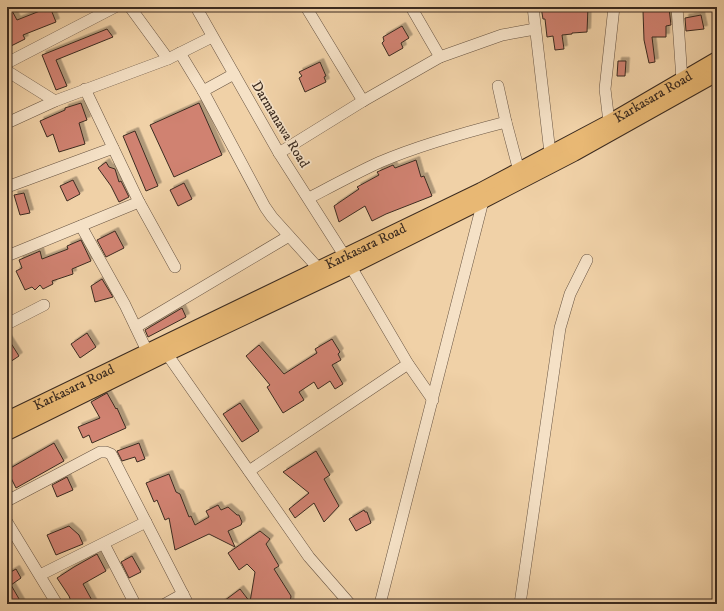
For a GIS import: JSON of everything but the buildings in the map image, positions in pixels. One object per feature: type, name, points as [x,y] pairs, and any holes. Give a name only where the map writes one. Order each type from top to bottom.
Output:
[{"type":"main road","name":"Karkasara Road","points":[[7,433],[167,354],[519,171],[609,122],[717,59]]},
{"type":"main road","name":"Karkasara Road","points":[[7,419],[318,268],[348,261],[483,201],[574,154],[717,74]]},
{"type":"street","points":[[7,63],[116,7]]},
{"type":"street","points":[[130,7],[168,59]]},
{"type":"street","name":"Darmanawa Road","points":[[196,7],[279,152],[348,261],[408,364],[433,400]]},
{"type":"street","points":[[306,7],[363,101]]},
{"type":"street","points":[[411,7],[440,57]]},
{"type":"street","points":[[533,7],[534,28],[550,154]]},
{"type":"street","points":[[609,122],[604,89],[614,7]]},
{"type":"street","points":[[677,7],[682,80]]},
{"type":"street","points":[[279,152],[363,101],[440,57],[502,35],[534,28]]},
{"type":"street","points":[[7,123],[55,100],[168,59],[212,37]]},
{"type":"street","points":[[180,53],[203,91],[265,207],[318,268]]},
{"type":"street","points":[[7,71],[55,100]]},
{"type":"street","points":[[203,91],[234,74]]},
{"type":"street","points":[[498,86],[519,171]]},
{"type":"street","points":[[85,89],[139,202],[175,267]]},
{"type":"street","points":[[308,198],[379,163],[399,155],[448,137],[506,122]]},
{"type":"street","points":[[7,188],[113,148]]},
{"type":"street","points":[[380,604],[483,201]]},
{"type":"street","points":[[7,256],[139,202]]},
{"type":"street","points":[[81,226],[125,304],[147,351]]},
{"type":"street","points":[[136,327],[289,236]]},
{"type":"street","points":[[520,604],[560,328],[570,294],[587,260]]},
{"type":"street","points":[[7,324],[44,305]]},
{"type":"street","points":[[167,354],[309,557],[350,604]]},
{"type":"street","points":[[250,471],[408,364]]},
{"type":"street","points":[[7,501],[100,452],[111,454],[186,599],[165,604]]},
{"type":"street","points":[[7,522],[57,604]]},
{"type":"street","points":[[40,576],[146,522]]},
{"type":"street","points":[[104,544],[135,604]]}]
